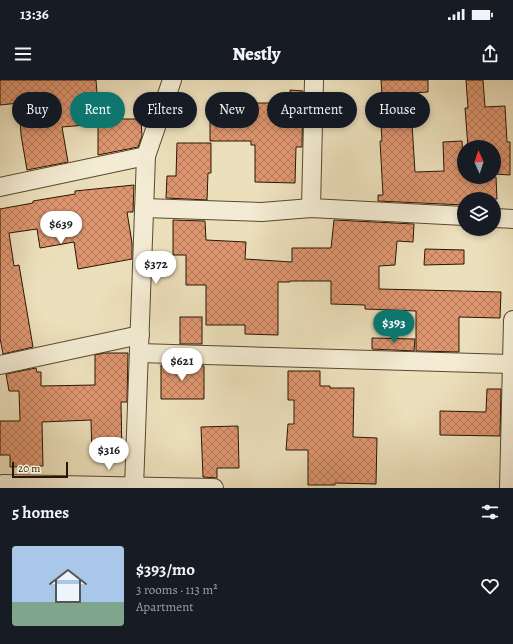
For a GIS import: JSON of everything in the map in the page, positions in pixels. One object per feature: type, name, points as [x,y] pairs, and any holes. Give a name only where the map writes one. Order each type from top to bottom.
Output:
[{"type":"street","points":[[134,487],[146,156],[172,80]]},
{"type":"street","points":[[311,208],[314,80]]},
{"type":"street","points":[[0,187],[146,156]]},
{"type":"street","points":[[144,208],[262,212],[311,208],[457,216]]},
{"type":"street","points":[[501,218],[513,219]]},
{"type":"street","points":[[508,488],[513,320]]},
{"type":"street","points":[[0,365],[139,344],[512,364]]},
{"type":"street","points":[[3,484],[214,488]]},
{"type":"building","points":[[0,80],[96,80],[97,92],[70,92],[70,126],[62,127],[62,92],[12,92],[12,104],[0,105]]},
{"type":"building","points":[[381,80],[428,80],[428,92],[382,92]]},
{"type":"building","points":[[466,80],[483,80],[485,107],[505,106],[507,142],[510,142],[510,175],[501,174],[501,140],[467,140],[465,108],[468,108]]},
{"type":"building","points":[[290,90],[303,91],[303,92],[290,92]]},
{"type":"building","points":[[259,103],[267,103],[267,128],[302,128],[302,147],[296,147],[295,183],[255,182],[255,145],[251,145],[251,141],[210,141],[210,128],[259,128]]},
{"type":"building","points":[[125,119],[133,119],[133,128],[142,128],[142,136],[138,147],[98,155],[98,128],[125,128]]},
{"type":"building","points":[[62,127],[68,162],[27,170],[21,128]]},
{"type":"building","points":[[381,128],[412,128],[415,172],[444,171],[443,142],[457,141],[457,184],[496,184],[497,192],[457,192],[457,205],[378,201],[378,195],[383,195],[380,141],[382,141]]},
{"type":"building","points":[[177,143],[211,143],[211,173],[208,173],[207,200],[166,198],[167,176],[176,176]]},
{"type":"building","points":[[134,185],[133,212],[127,212],[132,243],[132,259],[78,269],[74,242],[40,248],[37,229],[9,233],[14,266],[19,265],[33,347],[3,354],[0,338],[0,209],[33,203],[33,201],[75,194],[75,191]]},
{"type":"building","points":[[173,220],[205,221],[206,240],[246,242],[245,259],[292,262],[292,248],[331,248],[334,220],[414,224],[413,242],[397,241],[395,265],[379,266],[379,289],[501,292],[500,318],[459,317],[459,352],[416,351],[416,311],[365,309],[365,305],[331,304],[331,281],[290,281],[278,282],[278,335],[245,334],[245,325],[206,325],[206,285],[186,285],[186,255],[173,255]]},
{"type":"building","points":[[425,249],[464,250],[464,264],[424,265]]},
{"type":"building","points":[[180,317],[202,317],[202,344],[180,344]]},
{"type":"building","points":[[372,338],[415,339],[414,351],[372,349]]},
{"type":"building","points":[[104,353],[128,353],[127,402],[121,402],[122,457],[92,457],[91,420],[42,422],[43,466],[10,467],[10,455],[0,455],[0,421],[20,421],[19,391],[9,391],[6,374],[36,368],[37,372],[41,372],[41,386],[95,385],[95,355]]},
{"type":"building","points":[[161,365],[204,366],[204,399],[161,399]]},
{"type":"building","points":[[288,371],[320,371],[320,386],[330,386],[330,388],[354,388],[353,437],[377,438],[376,484],[335,483],[335,485],[308,485],[308,450],[286,450],[288,424],[294,424],[294,400],[288,400]]},
{"type":"building","points":[[487,389],[501,389],[500,436],[440,435],[440,411],[486,412]]},
{"type":"building","points":[[238,426],[239,468],[217,468],[217,478],[203,477],[201,427]]}]
